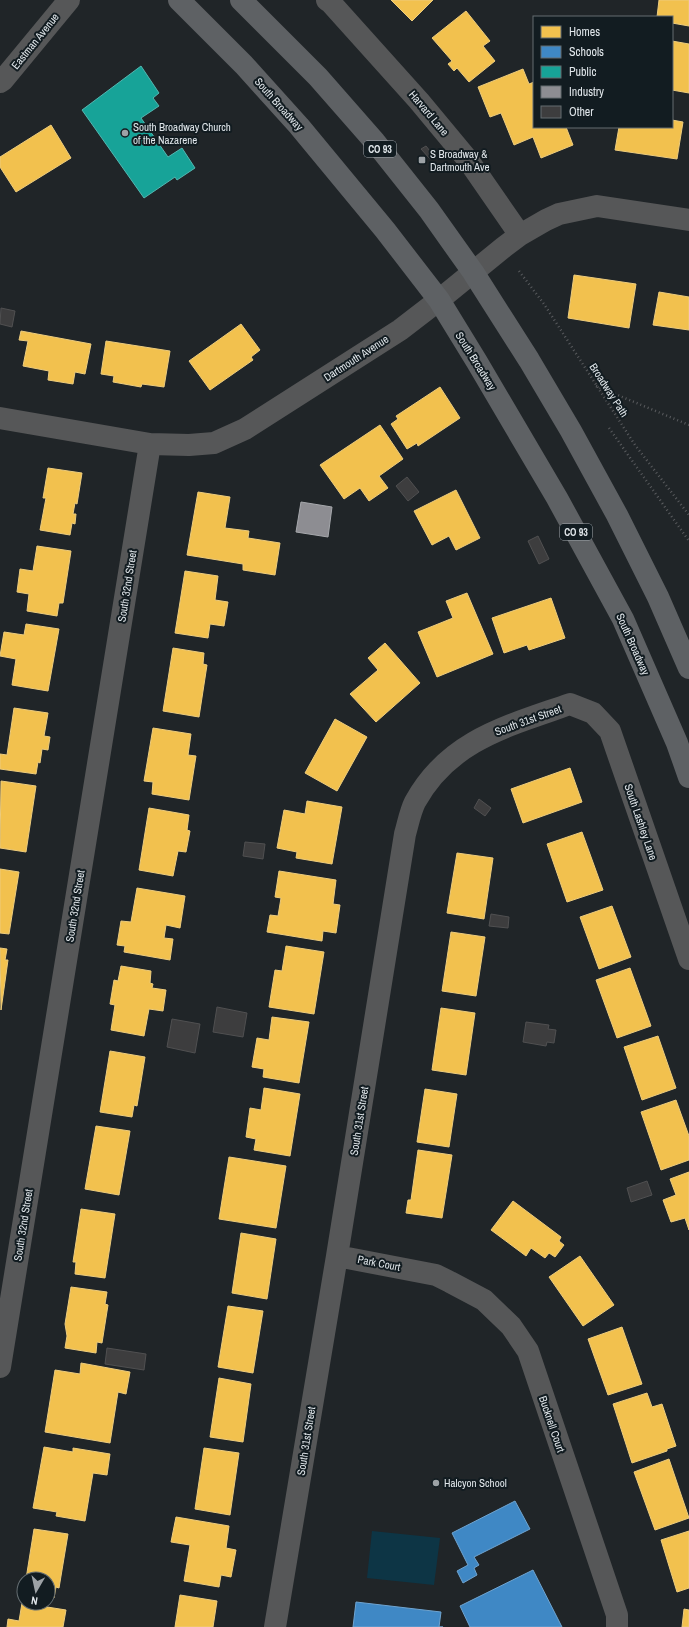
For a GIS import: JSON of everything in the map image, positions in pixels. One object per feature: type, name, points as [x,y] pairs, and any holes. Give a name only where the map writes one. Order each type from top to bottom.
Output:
[{"type":"main road","name":"South Broadway","points":[[179,0],[244,65],[299,126],[385,230],[439,300],[549,484],[623,619],[677,742],[689,777]]},
{"type":"main road","name":"CO 93","points":[[241,0],[318,77],[375,142],[429,210],[474,272],[568,424],[617,514],[658,597],[689,668]]},
{"type":"street","name":"Eastman Avenue","points":[[0,82],[69,0]]},
{"type":"street","name":"Harvard Lane","points":[[327,0],[420,101],[463,154],[520,235]]},
{"type":"street","name":"Dartmouth Avenue","points":[[0,418],[150,444],[189,446],[214,443],[245,429],[400,330],[520,235],[559,214],[597,206],[689,220]]},
{"type":"street","name":"South 32nd Street","points":[[0,1367],[150,444]]},
{"type":"street","name":"South Lashley Lane","points":[[570,704],[593,713],[610,731],[689,959]]},
{"type":"street","name":"South 31st Street","points":[[275,1627],[405,834],[414,804],[430,778],[453,756],[493,731],[570,704]]},
{"type":"street","name":"Park Court","points":[[337,1256],[421,1271]]},
{"type":"street","name":"Bucknell Court","points":[[421,1271],[436,1275],[484,1300],[511,1326],[528,1351],[617,1615],[617,1627]]},
{"type":"path","name":"Broadway Path","points":[[519,271],[544,304],[635,445],[689,515]]},
{"type":"path","points":[[596,386],[689,425]]},
{"type":"path","points":[[609,428],[689,541]]},
{"type":"shaded area","points":[[372,1531],[440,1538],[434,1585],[367,1578]]},
{"type":"building: Homes","points":[[391,0],[433,0],[412,21]]},
{"type":"building: Homes","points":[[659,0],[689,0],[689,26],[673,23],[673,16],[657,16]]},
{"type":"building: Homes","points":[[466,11],[490,41],[483,46],[495,61],[469,82],[457,68],[454,71],[448,64],[452,61],[432,38]]},
{"type":"building: Homes","points":[[673,41],[689,44],[689,93],[673,90]]},
{"type":"building: Homes","points":[[523,69],[529,84],[533,82],[533,128],[566,128],[573,145],[541,158],[533,137],[514,145],[501,113],[490,117],[478,87]]},
{"type":"building: Homes","points":[[673,120],[683,122],[677,159],[615,150],[619,128],[673,128]]},
{"type":"building: Homes","points":[[51,125],[71,158],[16,192],[0,167],[0,157]]},
{"type":"building: Homes","points":[[574,275],[636,284],[629,328],[568,318]]},
{"type":"building: Homes","points":[[659,292],[689,297],[689,330],[653,325]]},
{"type":"building: Homes","points":[[241,324],[260,350],[251,357],[253,360],[210,390],[189,361]]},
{"type":"building: Homes","points":[[21,331],[91,344],[85,374],[75,372],[73,384],[48,380],[49,371],[23,366],[28,341],[19,340]]},
{"type":"building: Homes","points":[[106,341],[170,351],[164,387],[142,384],[141,387],[113,382],[114,376],[101,374]]},
{"type":"building: Homes","points":[[440,387],[460,418],[418,446],[417,443],[407,449],[391,424],[398,419],[396,416]]},
{"type":"building: Homes","points":[[380,425],[403,459],[379,476],[388,488],[369,501],[360,488],[344,499],[320,465]]},
{"type":"building: Homes","points":[[48,468],[82,473],[77,504],[75,503],[73,514],[76,514],[75,524],[72,523],[70,535],[40,530],[46,498],[43,498]]},
{"type":"building: Homes","points":[[456,490],[480,538],[456,550],[449,536],[432,545],[414,511]]},
{"type":"building: Homes","points":[[198,492],[230,497],[225,528],[249,531],[248,538],[280,543],[275,575],[243,570],[243,564],[187,555]]},
{"type":"building: Homes","points":[[37,546],[71,551],[63,603],[59,603],[57,616],[27,611],[29,594],[17,592],[20,569],[33,571]]},
{"type":"building: Homes","points":[[185,571],[218,576],[215,600],[228,602],[224,626],[210,624],[208,638],[175,633]]},
{"type":"building: Homes","points":[[467,593],[493,654],[437,677],[418,632],[453,618],[446,601]]},
{"type":"building: Homes","points":[[551,598],[565,638],[529,650],[527,645],[504,653],[492,618]]},
{"type":"building: Homes","points":[[26,624],[59,629],[48,691],[12,685],[16,659],[0,656],[4,632],[24,635]]},
{"type":"building: Homes","points":[[385,643],[420,683],[376,722],[350,694],[378,670],[368,658]]},
{"type":"building: Homes","points":[[173,648],[204,653],[203,664],[207,665],[199,717],[163,711]]},
{"type":"building: Homes","points":[[14,708],[48,713],[44,736],[50,737],[48,750],[42,749],[40,763],[38,762],[36,774],[0,769],[0,754],[7,755]]},
{"type":"building: Homes","points":[[335,719],[367,737],[337,791],[305,773]]},
{"type":"building: Homes","points":[[153,728],[191,734],[188,755],[196,756],[189,800],[152,794],[153,782],[144,781]]},
{"type":"building: Homes","points":[[570,768],[582,802],[523,823],[511,789]]},
{"type":"building: Homes","points":[[1,781],[36,786],[26,852],[0,848]]},
{"type":"building: Homes","points":[[307,801],[342,807],[332,864],[296,858],[297,852],[277,848],[284,810],[305,814]]},
{"type":"building: Homes","points":[[149,808],[189,815],[187,830],[190,831],[186,852],[178,851],[173,876],[139,870]]},
{"type":"building: Homes","points":[[582,832],[603,890],[567,902],[547,844]]},
{"type":"building: Homes","points":[[457,853],[493,858],[484,919],[447,913]]},
{"type":"building: Homes","points":[[0,869],[19,872],[9,934],[0,933]]},
{"type":"building: Homes","points":[[279,871],[336,880],[333,904],[340,905],[336,933],[323,931],[322,941],[267,932],[270,915],[278,916],[281,898],[275,897]]},
{"type":"building: Homes","points":[[137,888],[185,896],[180,928],[166,925],[164,938],[173,939],[170,960],[124,952],[125,946],[117,945],[121,921],[131,922]]},
{"type":"building: Homes","points":[[612,906],[631,957],[599,969],[580,917]]},
{"type":"building: Homes","points":[[451,932],[485,937],[476,996],[442,991]]},
{"type":"building: Homes","points":[[286,946],[324,952],[314,1014],[269,1007],[275,970],[282,971]]},
{"type":"building: Homes","points":[[0,948],[7,949],[5,960],[8,960],[1,1010]]},
{"type":"building: Homes","points":[[121,966],[151,971],[150,983],[153,984],[152,988],[166,990],[163,1011],[149,1009],[144,1036],[111,1030],[115,1005],[110,1004],[114,980],[118,981]]},
{"type":"building: Homes","points":[[630,968],[651,1026],[617,1038],[596,980]]},
{"type":"building: Homes","points":[[441,1008],[475,1013],[466,1075],[432,1070]]},
{"type":"building: Homes","points":[[272,1017],[309,1022],[299,1083],[263,1077],[264,1069],[252,1067],[257,1038],[269,1040]]},
{"type":"building: Homes","points":[[658,1036],[676,1088],[642,1100],[624,1047]]},
{"type":"building: Homes","points":[[110,1051],[145,1057],[137,1106],[134,1105],[132,1117],[100,1112]]},
{"type":"building: Homes","points":[[264,1088],[300,1094],[290,1156],[254,1150],[256,1139],[246,1137],[250,1108],[261,1110]]},
{"type":"building: Homes","points":[[425,1089],[457,1094],[449,1147],[417,1142]]},
{"type":"building: Homes","points":[[676,1100],[689,1136],[689,1160],[661,1170],[641,1112]]},
{"type":"building: Homes","points":[[96,1126],[130,1131],[119,1195],[85,1189]]},
{"type":"building: Homes","points":[[418,1150],[452,1155],[442,1218],[406,1213],[408,1200],[411,1200]]},
{"type":"building: Homes","points":[[229,1157],[286,1166],[276,1228],[219,1219]]},
{"type":"building: Homes","points":[[689,1172],[689,1230],[685,1218],[671,1222],[663,1200],[676,1195],[670,1179]]},
{"type":"building: Homes","points":[[513,1201],[561,1237],[559,1241],[564,1245],[555,1257],[549,1253],[545,1258],[531,1248],[526,1256],[491,1230]]},
{"type":"building: Homes","points":[[81,1209],[115,1214],[105,1278],[75,1274],[76,1262],[73,1262]]},
{"type":"building: Homes","points":[[241,1233],[276,1239],[267,1299],[232,1293]]},
{"type":"building: Homes","points":[[580,1256],[614,1305],[583,1326],[549,1277]]},
{"type":"building: Homes","points":[[71,1287],[107,1292],[105,1304],[108,1305],[102,1343],[97,1342],[96,1353],[65,1348],[67,1336],[65,1324]]},
{"type":"building: Homes","points":[[228,1306],[263,1311],[253,1373],[218,1367]]},
{"type":"building: Homes","points":[[622,1327],[642,1384],[608,1395],[588,1339]]},
{"type":"building: Homes","points":[[81,1363],[130,1372],[126,1394],[118,1392],[110,1443],[45,1432],[55,1370],[80,1374]]},
{"type":"building: Homes","points":[[219,1378],[251,1384],[243,1442],[210,1437]]},
{"type":"building: Homes","points":[[647,1393],[652,1407],[662,1404],[676,1446],[667,1449],[667,1451],[632,1463],[613,1404]]},
{"type":"building: Homes","points":[[44,1447],[73,1452],[73,1448],[110,1454],[107,1475],[93,1473],[85,1521],[56,1516],[57,1512],[33,1508]]},
{"type":"building: Homes","points":[[204,1448],[239,1453],[230,1515],[195,1509]]},
{"type":"building: Homes","points":[[669,1459],[689,1518],[655,1530],[634,1472]]},
{"type":"building: Homes","points":[[176,1517],[229,1526],[226,1548],[236,1550],[231,1577],[221,1575],[219,1587],[184,1581],[190,1545],[171,1542]]},
{"type":"building: Homes","points":[[34,1529],[68,1534],[59,1588],[56,1587],[56,1571],[27,1571]]},
{"type":"building: Homes","points":[[689,1531],[689,1588],[677,1592],[661,1540]]},
{"type":"building: Homes","points":[[180,1595],[217,1601],[213,1627],[175,1627]]},
{"type":"building: Homes","points":[[56,1608],[66,1610],[63,1627],[7,1627],[8,1619],[19,1621],[21,1611],[56,1611]]},
{"type":"building: Homes","points":[[684,1609],[689,1610],[689,1627],[682,1627]]},
{"type":"building: Schools","points":[[515,1501],[530,1529],[474,1557],[479,1565],[474,1568],[477,1575],[463,1583],[457,1571],[468,1565],[452,1533]]},
{"type":"building: Schools","points":[[533,1570],[562,1627],[470,1627],[460,1606]]},
{"type":"building: Schools","points":[[356,1602],[441,1612],[439,1627],[353,1627]]},
{"type":"building: Public","name":"South Broadway Church of the Nazarene","points":[[141,66],[159,93],[153,98],[159,106],[141,118],[168,157],[182,148],[195,168],[177,180],[175,177],[144,198],[82,110]]},
{"type":"building: Industry","points":[[301,502],[332,507],[328,537],[296,532]]},
{"type":"building: Other","points":[[426,146],[434,156],[430,159],[421,149]]},
{"type":"building: Other","points":[[1,308],[15,311],[12,327],[0,324]]},
{"type":"building: Other","points":[[407,477],[419,492],[408,501],[396,486]]},
{"type":"building: Other","points":[[538,536],[549,559],[539,564],[528,541]]},
{"type":"building: Other","points":[[479,799],[491,808],[485,816],[474,808]]},
{"type":"building: Other","points":[[245,842],[265,844],[263,859],[243,856]]},
{"type":"building: Other","points":[[491,914],[509,917],[508,928],[489,926]]},
{"type":"building: Other","points":[[217,1007],[247,1013],[243,1037],[213,1032]]},
{"type":"building: Other","points":[[172,1019],[200,1024],[195,1053],[167,1047]]},
{"type":"building: Other","points":[[526,1022],[549,1025],[548,1029],[556,1030],[554,1043],[547,1042],[546,1046],[523,1042]]},
{"type":"building: Other","points":[[647,1181],[652,1195],[631,1202],[627,1188]]},
{"type":"building: Other","points":[[107,1348],[146,1354],[144,1370],[105,1364]]},
{"type":"place","name":"South Broadway Church of the Nazarene","points":[[125,133]]},
{"type":"place","name":"S Broadway & Dartmouth Ave","points":[[422,160]]},
{"type":"place","name":"Halcyon School","points":[[436,1483]]}]
